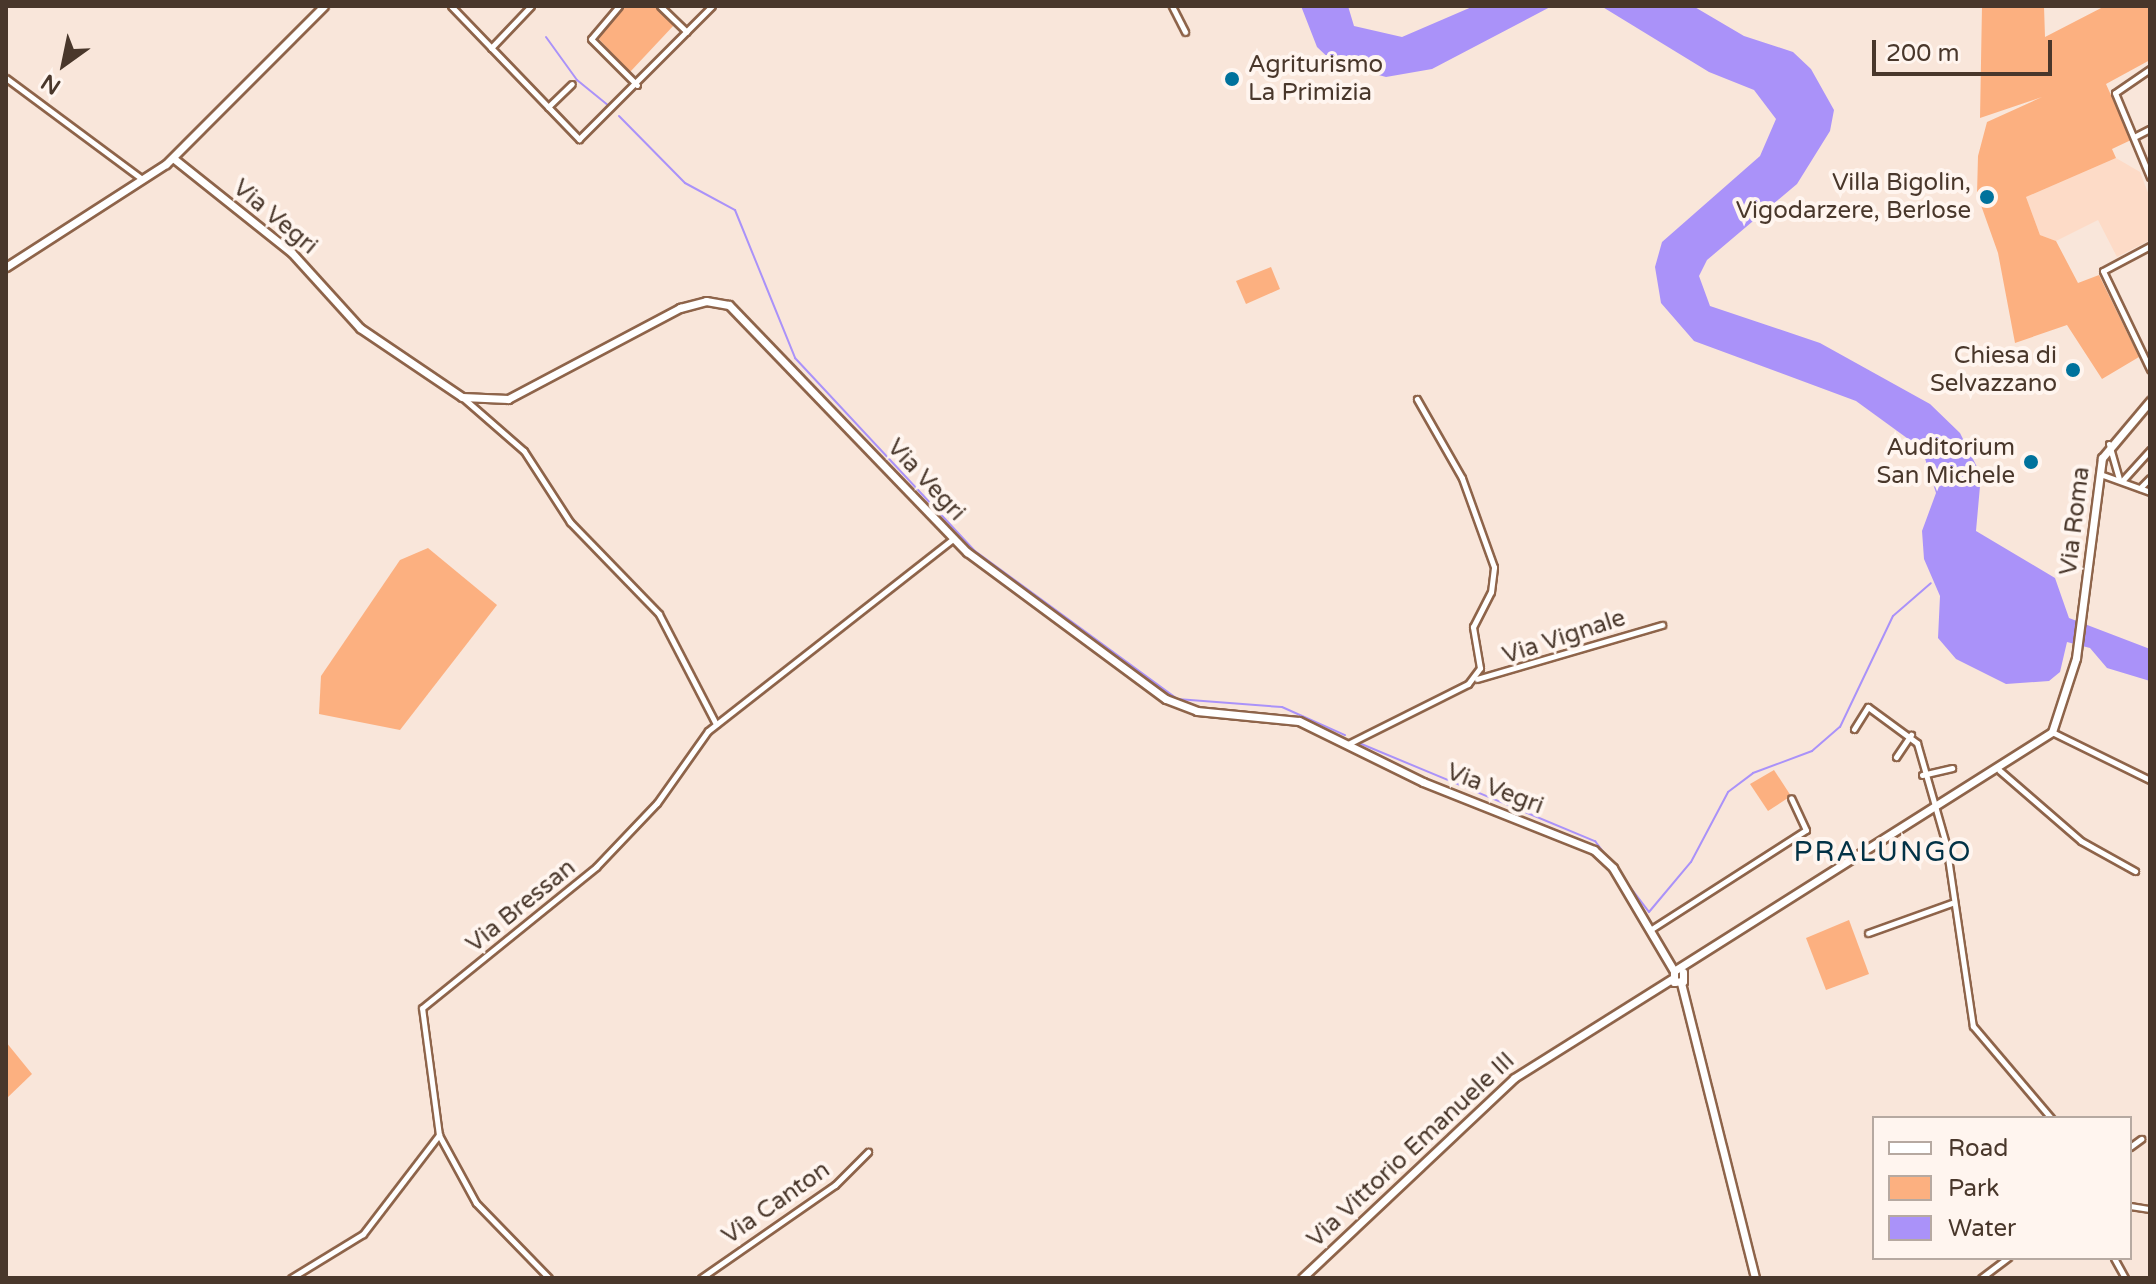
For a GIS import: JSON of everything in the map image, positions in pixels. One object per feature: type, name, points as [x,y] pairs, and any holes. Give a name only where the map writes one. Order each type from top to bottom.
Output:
[{"type":"street","points":[[6,267],[173,158],[324,6]]},
{"type":"street","points":[[491,48],[531,6]]},
{"type":"street","points":[[619,6],[591,39],[637,85]]},
{"type":"street","points":[[660,6],[687,32]]},
{"type":"street","points":[[453,7],[579,139],[637,85],[712,6]]},
{"type":"street","points":[[1172,6],[1185,32]]},
{"type":"street","points":[[2150,69],[2115,93],[2150,177]]},
{"type":"street","points":[[6,78],[142,179]]},
{"type":"street","points":[[548,107],[572,84]]},
{"type":"street","points":[[2134,137],[2150,129]]},
{"type":"street","name":"Via Vegri","points":[[173,158],[292,253],[360,328],[462,397],[508,399],[680,308],[706,301],[729,305],[953,539],[1166,699],[1197,711],[1280,715],[1594,850],[1650,930],[1676,974]]},
{"type":"street","points":[[2150,246],[2103,271],[2150,369]]},
{"type":"street","points":[[462,397],[517,443],[570,522],[659,614],[716,724]]},
{"type":"street","name":"Via Vignale","points":[[1417,399],[1462,478],[1494,567],[1491,592],[1473,627],[1476,679]]},
{"type":"street","name":"Via Roma","points":[[2054,729],[2071,682],[2083,616],[2101,463],[2109,444],[2150,401]]},
{"type":"street","points":[[2109,444],[2113,471]]},
{"type":"street","points":[[2120,480],[2150,450]]},
{"type":"street","points":[[2101,463],[2120,480]]},
{"type":"street","points":[[2100,474],[2150,492]]},
{"type":"street","points":[[2140,488],[2150,478]]},
{"type":"street","name":"Via Bressan","points":[[439,1135],[421,1023],[424,1003],[596,867],[646,817],[716,724],[953,539]]},
{"type":"street","name":"Via Vignale","points":[[1348,744],[1476,679],[1662,625]]},
{"type":"street","points":[[1854,729],[1868,707],[1911,735],[1946,844],[1952,903],[1966,947],[1973,1026],[2049,1116]]},
{"type":"street","points":[[2054,729],[2150,780]]},
{"type":"street","name":"Via Vittorio Emanuele III","points":[[1302,1278],[1514,1078],[1934,813],[2054,729]]},
{"type":"street","points":[[1896,757],[1911,735]]},
{"type":"street","points":[[1922,775],[1952,768]]},
{"type":"street","points":[[1999,770],[2081,841],[2135,871]]},
{"type":"street","points":[[1650,930],[1806,830],[1791,798]]},
{"type":"street","points":[[1868,933],[1952,903]]},
{"type":"street","points":[[1676,974],[1681,983],[1755,1278]]},
{"type":"street","points":[[291,1278],[363,1234],[439,1135],[476,1203],[549,1278]]},
{"type":"street","points":[[2132,1146],[2141,1139]]},
{"type":"street","name":"Via Canton","points":[[701,1278],[835,1185],[868,1152]]},
{"type":"street","points":[[1981,1278],[2005,1260]]},
{"type":"street","points":[[2115,1260],[2125,1278]]},
{"type":"shaded area","points":[[2116,158],[2140,172],[2150,198],[2150,240],[2117,257],[2098,220],[2056,241],[2040,235],[2026,197]]},
{"type":"green space","points":[[623,6],[656,6],[675,24],[630,72],[596,36]]},
{"type":"green space","points":[[1982,6],[2044,6],[2045,37],[2105,6],[2150,6],[2150,60],[2106,84],[2131,140],[2112,149],[2116,158],[2026,197],[2040,235],[2056,241],[2078,283],[2099,275],[2139,357],[2102,379],[2067,325],[2015,343],[1998,253],[1977,194],[1978,156],[1987,122],[2042,97],[1980,118]]},
{"type":"green space","points":[[1271,267],[1280,289],[1246,304],[1236,281]]},
{"type":"green space","points":[[428,548],[497,605],[400,730],[319,714],[321,676],[400,560]]},
{"type":"green space","points":[[1774,770],[1791,796],[1768,811],[1750,784]]},
{"type":"green space","points":[[1849,920],[1869,974],[1826,990],[1806,938]]},
{"type":"green space","points":[[6,1042],[32,1074],[6,1099]]},
{"type":"water","points":[[1301,6],[1348,6],[1354,26],[1402,37],[1474,6],[1552,6],[1432,69],[1386,77],[1334,63],[1317,47]]},
{"type":"water","points":[[1601,6],[1693,6],[1744,36],[1793,52],[1811,69],[1834,110],[1830,131],[1797,184],[1707,260],[1699,276],[1710,306],[1820,343],[1930,404],[1960,433],[1981,475],[1976,531],[2055,578],[2069,618],[2150,649],[2150,681],[2107,668],[2090,648],[2067,642],[2060,672],[2049,681],[2006,684],[1956,659],[1938,638],[1940,596],[1924,559],[1922,531],[1936,493],[1922,449],[1856,401],[1694,341],[1661,303],[1655,267],[1662,242],[1760,156],[1776,119],[1754,90],[1709,72]]},
{"type":"waterway","points":[[546,37],[577,80],[608,105]]},
{"type":"waterway","points":[[619,116],[685,183],[735,210],[795,358],[975,551],[1177,699],[1282,707],[1345,735]]},
{"type":"waterway","points":[[1359,743],[1595,841],[1649,912],[1691,862],[1728,792],[1753,773],[1812,751],[1840,727],[1893,616],[1931,583]]},
{"type":"place","name":"Agriturismo La Primizia","points":[[1232,79]]},
{"type":"place","name":"Villa Bigolin, Vigodarzere, Berlose","points":[[1987,197]]},
{"type":"place","name":"Chiesa di Selvazzano","points":[[2073,370]]},
{"type":"place","name":"Auditorium San Michele","points":[[2031,462]]},
{"type":"district","name":"PRALUNGO","points":[[1883,852]]}]
